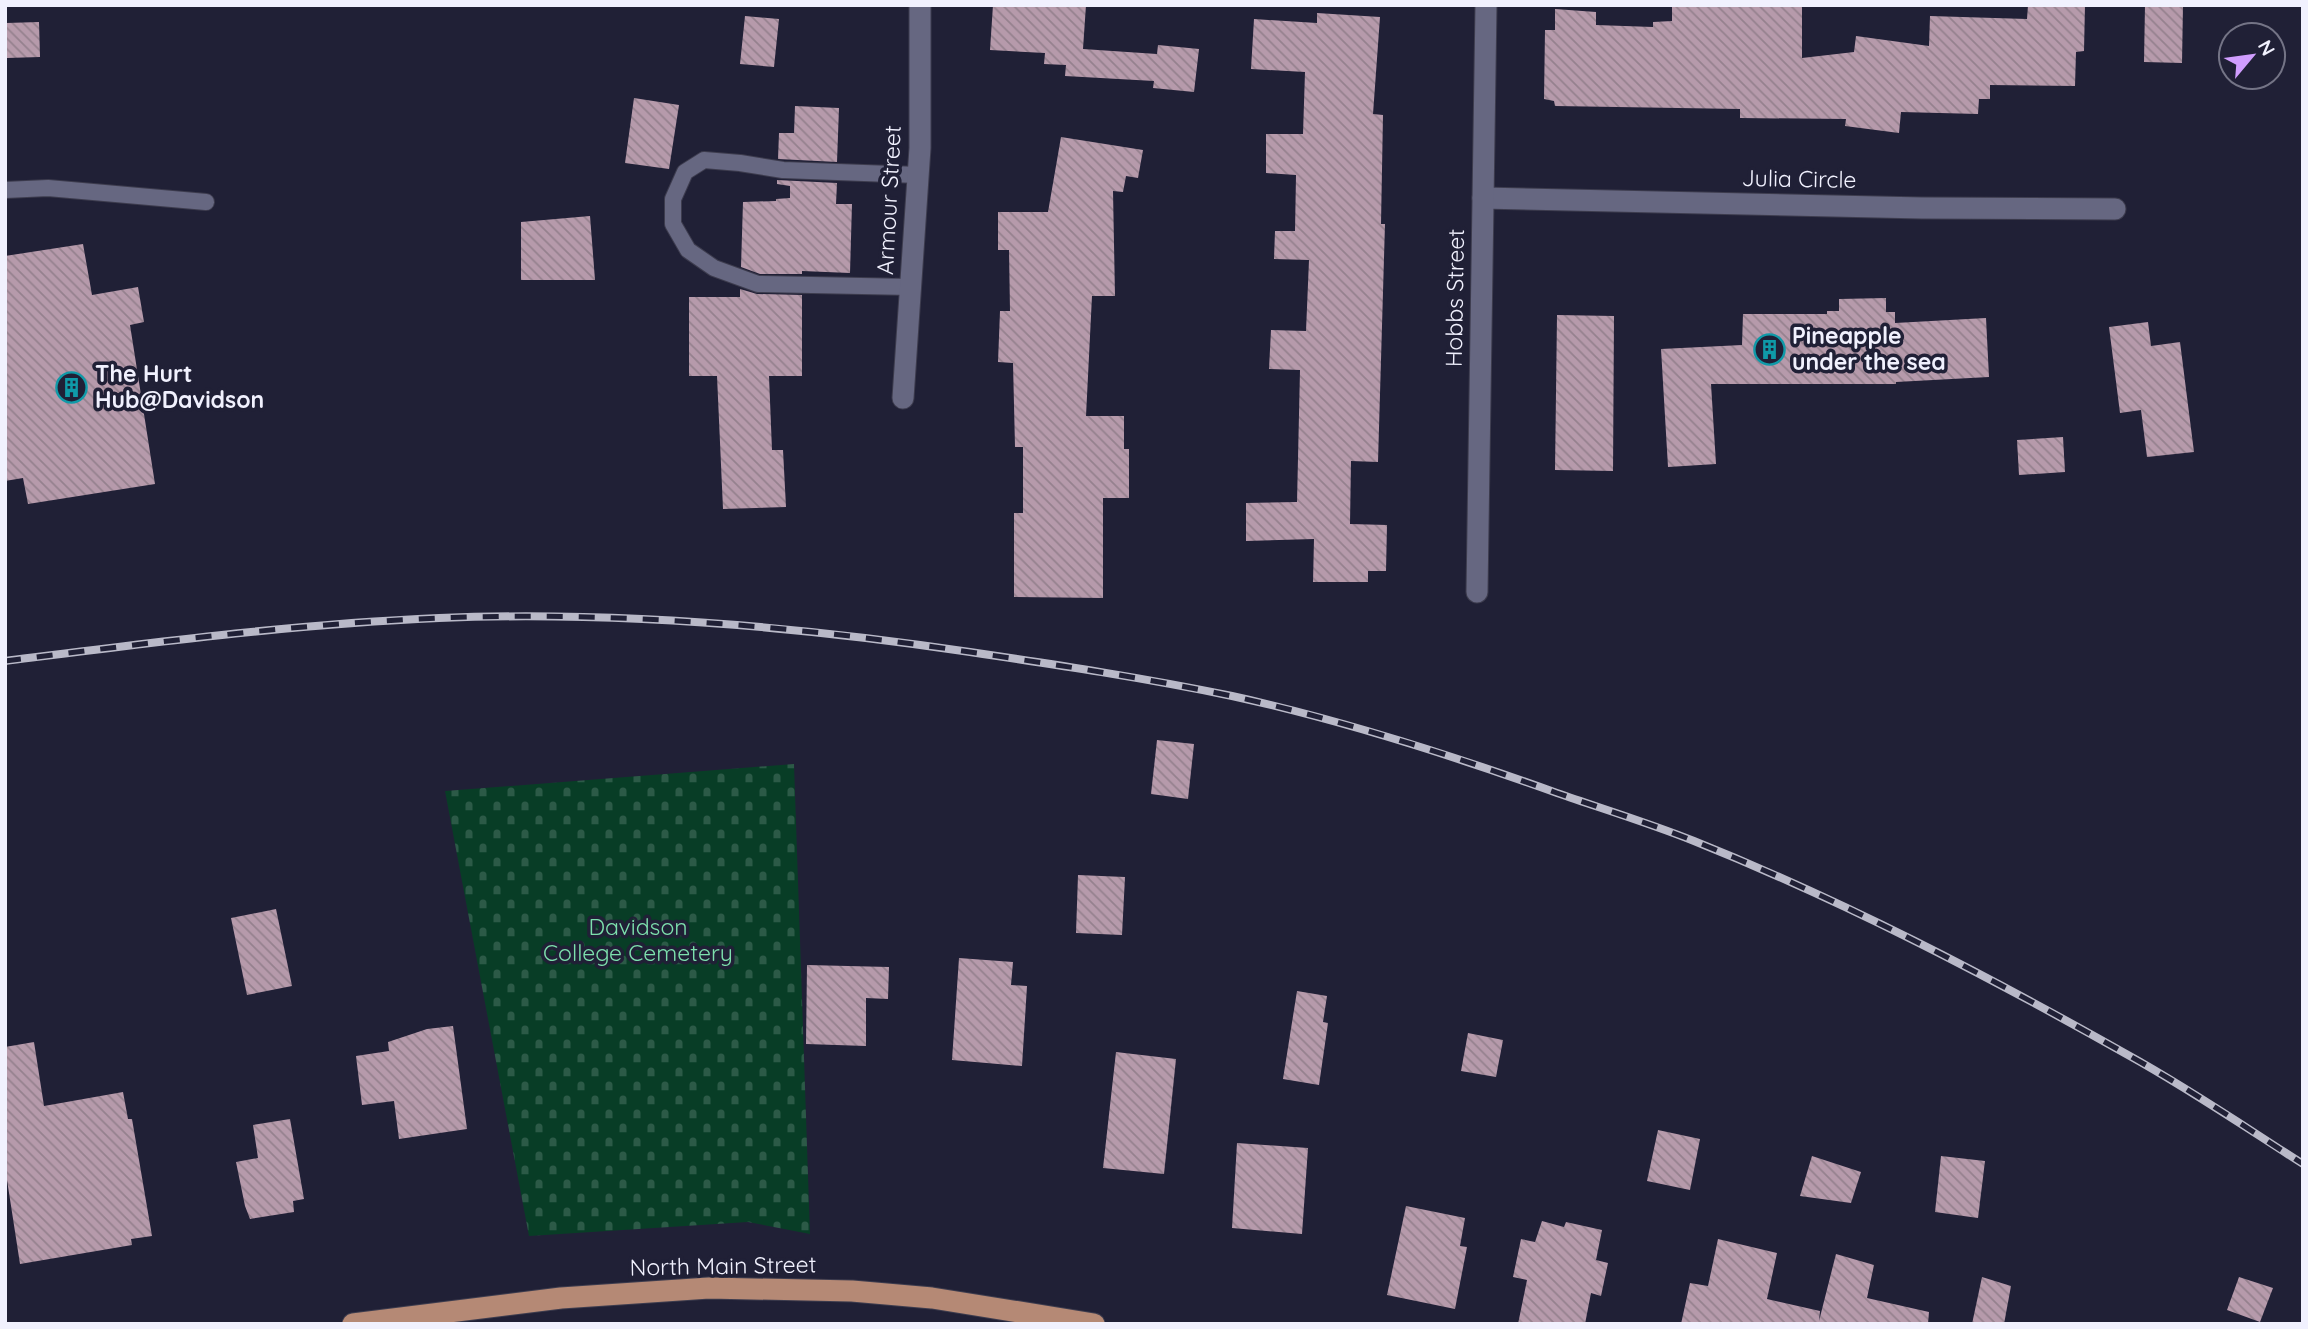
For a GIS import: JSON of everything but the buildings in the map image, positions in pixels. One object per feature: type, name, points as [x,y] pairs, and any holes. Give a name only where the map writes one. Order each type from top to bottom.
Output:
[{"type":"main road","name":"North Main Street","points":[[353,1324],[561,1298],[709,1288],[852,1291],[932,1298],[1094,1324]]},
{"type":"street","name":"Armour Street","points":[[903,398],[918,175],[920,5]]},
{"type":"street","name":"Hobbs Street","points":[[1477,592],[1486,5]]},
{"type":"street","name":"Julia Circle","points":[[1483,198],[1922,208],[2115,209]]},
{"type":"lane","points":[[911,287],[758,284],[714,268],[688,250],[673,224],[673,199],[685,172],[704,160],[783,170],[918,175]]},
{"type":"lane","points":[[5,190],[48,188],[206,202]]},
{"type":"green space","name":"Davidson College Cemetery","points":[[794,764],[810,1234],[748,1222],[529,1236],[445,791]]},
{"type":"railway","points":[[5,661],[330,625],[439,618],[572,617],[705,623],[838,635],[1069,667],[1232,696],[1355,727],[1437,752],[1660,828],[1750,864],[1860,914],[2022,997],[2172,1081],[2303,1164]]},
{"type":"place","name":"Pineapple under the sea","points":[[1769,349]]},
{"type":"place","name":"The Hurt Hub@Davidson","points":[[72,387]]}]
